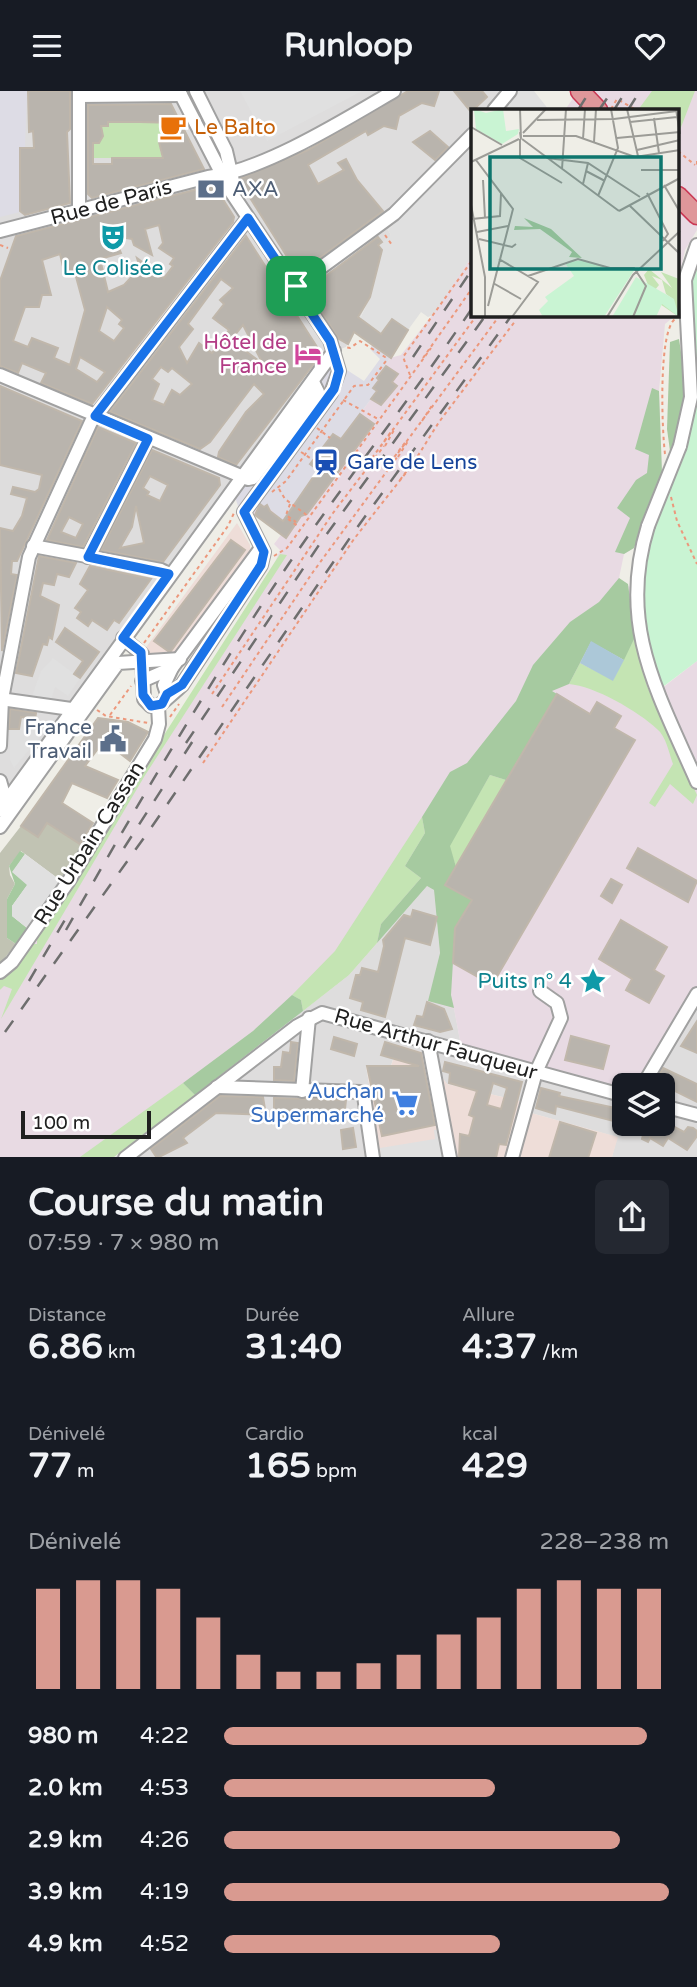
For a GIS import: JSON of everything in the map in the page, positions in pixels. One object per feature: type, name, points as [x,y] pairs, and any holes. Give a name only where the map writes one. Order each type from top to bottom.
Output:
[{"type":"highway","points":[[565,91],[581,109]]},
{"type":"highway","points":[[580,91],[597,109]]},
{"type":"highway","points":[[680,198],[697,215]]},
{"type":"highway","points":[[680,212],[697,228]]},
{"type":"street","points":[[196,91],[226,151],[227,171],[248,218],[276,262],[296,286]]},
{"type":"street","name":"Rue de Paris","points":[[0,231],[227,171],[329,129],[394,91]]},
{"type":"street","points":[[495,109],[510,91]]},
{"type":"street","points":[[3,806],[169,574],[238,500],[334,389],[339,371],[334,351],[180,93],[79,94],[79,211]]},
{"type":"street","points":[[296,286],[379,226],[411,199],[471,136]]},
{"type":"street","points":[[0,746],[1,699],[33,545],[95,416],[248,218]]},
{"type":"street","points":[[695,247],[681,299],[691,397],[680,446],[674,454],[648,526],[637,576],[640,634],[657,695],[697,782]]},
{"type":"street","points":[[166,690],[182,685],[261,565],[264,555],[260,540],[244,518],[238,500],[240,478],[334,351]]},
{"type":"street","points":[[0,375],[240,478]]},
{"type":"street","points":[[88,557],[148,439]]},
{"type":"street","points":[[33,545],[169,574]]},
{"type":"street","points":[[140,655],[140,684],[145,702],[158,706],[164,702],[176,663],[261,548]]},
{"type":"street","points":[[123,638],[140,655],[176,663]]},
{"type":"street","points":[[0,827],[118,663],[140,655]]},
{"type":"street","points":[[140,684],[176,663]]},
{"type":"street","points":[[140,684],[154,682],[166,690]]},
{"type":"street","points":[[1,699],[71,709]]},
{"type":"street","name":"Rue Urbain Cassan","points":[[0,972],[12,962],[63,889],[155,739],[159,724],[158,706]]},
{"type":"street","points":[[0,781],[3,806]]},
{"type":"street","points":[[512,1157],[536,1072],[561,1017],[557,1003],[540,992]]},
{"type":"street","points":[[650,1073],[697,994]]},
{"type":"street","name":"Rue Arthur Fauqueur","points":[[129,1156],[309,1018],[332,1013],[612,1092]]},
{"type":"street","points":[[302,1091],[309,1018]]},
{"type":"street","points":[[428,1041],[450,1157]]},
{"type":"street","points":[[244,1066],[247,1088]]},
{"type":"street","points":[[217,1087],[360,1092],[364,1096],[373,1157]]},
{"type":"street","points":[[675,1109],[697,1115]]},
{"type":"path","points":[[612,109],[617,99],[634,109]]},
{"type":"path","points":[[680,153],[696,166],[697,161]]},
{"type":"path","points":[[379,226],[392,245]]},
{"type":"path","points":[[0,245],[8,248]]},
{"type":"path","points":[[411,376],[403,357],[471,262]]},
{"type":"path","points":[[280,552],[287,548],[471,290]]},
{"type":"path","points":[[212,694],[372,459],[476,317]]},
{"type":"path","points":[[222,707],[386,470],[499,317]]},
{"type":"path","points":[[663,386],[668,327],[679,317]]},
{"type":"path","points":[[414,462],[439,422],[516,320]]},
{"type":"path","points":[[268,494],[278,488],[314,444],[354,386],[368,385],[386,358],[360,341],[346,348],[336,338],[334,351]]},
{"type":"path","points":[[343,400],[377,419]]},
{"type":"path","points":[[372,423],[377,419]]},
{"type":"path","points":[[372,459],[377,448],[394,429]]},
{"type":"path","points":[[372,459],[381,452],[394,434],[394,429]]},
{"type":"path","points":[[386,470],[391,459],[408,440]]},
{"type":"path","points":[[386,470],[408,440]]},
{"type":"path","points":[[377,448],[381,452]]},
{"type":"path","points":[[400,481],[409,464],[422,451]]},
{"type":"path","points":[[391,459],[394,462]]},
{"type":"path","points":[[202,763],[355,542],[354,539],[409,469]]},
{"type":"path","points":[[278,488],[290,503],[309,516]]},
{"type":"path","points":[[140,655],[228,526],[238,500]]},
{"type":"path","points":[[290,503],[286,515],[296,522]]},
{"type":"path","points":[[288,519],[300,528]]},
{"type":"path","points":[[96,709],[108,716],[140,684]]},
{"type":"shaded area","points":[[0,91],[519,91],[505,109],[471,109],[471,146],[388,230],[391,235],[382,250],[370,297],[346,347],[319,357],[214,507],[0,797]]},
{"type":"shaded area","points":[[0,91],[27,91],[25,147],[19,147],[20,212],[0,217]]},
{"type":"shaded area","points":[[240,91],[362,91],[267,141]]},
{"type":"shaded area","points":[[519,91],[534,91],[548,109],[505,109]]},
{"type":"shaded area","points":[[578,91],[697,91],[697,230],[685,250],[680,272],[680,109],[566,109]]},
{"type":"shaded area","points":[[471,146],[471,257],[433,315],[428,317],[421,312],[408,330],[392,319],[381,334],[360,319],[370,297],[382,251],[378,245],[391,235],[388,230]]},
{"type":"shaded area","points":[[471,257],[471,317],[674,317],[665,324],[659,391],[662,473],[634,548],[624,554],[619,578],[642,597],[661,689],[697,661],[697,994],[650,1073],[612,1073],[612,1092],[462,1051],[454,1009],[428,1001],[440,953],[434,890],[427,886],[349,975],[114,1157],[0,1157],[0,990],[72,884],[276,560],[280,550],[274,544],[284,531],[280,533],[253,513],[260,504],[267,506],[284,520],[318,471],[310,464],[333,434],[341,439],[377,391],[377,378],[390,358],[401,355],[433,314]]},
{"type":"shaded area","points":[[372,345],[390,358],[377,378],[377,391],[341,439],[333,434],[311,464],[318,470],[288,514],[296,523],[284,522],[267,506],[260,505],[253,513],[250,495],[239,509],[234,494],[240,486],[251,485],[321,386],[319,382],[330,367],[339,389],[347,370],[364,381],[380,359],[370,349]]},
{"type":"shaded area","points":[[237,523],[250,545],[250,555],[174,656],[139,657]]},
{"type":"shaded area","points":[[53,658],[80,678],[68,696],[55,687],[51,700],[32,696],[41,671]]},
{"type":"shaded area","points":[[21,720],[34,722],[45,731],[14,768],[10,760],[10,729],[19,729]]},
{"type":"shaded area","points":[[47,823],[82,845],[60,880],[21,851],[9,866],[15,884],[7,899],[7,938],[16,944],[0,964],[0,853],[21,826],[38,837]]},
{"type":"shaded area","points":[[25,854],[60,880],[27,928],[12,916],[12,906],[27,885],[12,872]]},
{"type":"shaded area","points":[[427,886],[434,890],[440,953],[429,1001],[454,1008],[462,1051],[612,1092],[612,1136],[531,1113],[532,1104],[447,1084],[425,1053],[397,1046],[390,1069],[366,1066],[381,1157],[115,1157],[349,975]]},
{"type":"shaded area","points":[[697,994],[697,1157],[612,1157],[617,1137],[613,1136],[675,1136],[675,1073],[650,1073]]},
{"type":"shaded area","points":[[398,1045],[425,1053],[447,1084],[533,1104],[531,1113],[618,1137],[612,1157],[381,1157],[366,1065],[390,1069]]},
{"type":"shaded area","points":[[440,1129],[446,1157],[381,1157],[380,1148],[435,1139],[434,1130]]},
{"type":"green space","points":[[652,91],[695,91],[680,130],[680,109],[639,109]]},
{"type":"green space","points":[[96,111],[159,123],[164,131],[158,139],[162,158],[93,158],[93,143],[99,143],[103,135],[97,126],[108,125]]},
{"type":"green space","points":[[697,255],[697,661],[660,689],[644,610],[644,571],[652,531],[683,450],[695,399],[690,291]]},
{"type":"green space","points":[[679,339],[684,396],[680,422],[670,451],[667,429],[670,342]]},
{"type":"green space","points":[[652,388],[659,391],[662,473],[634,548],[624,554],[615,552],[630,518],[617,508],[636,480],[647,473],[649,455],[635,449]]},
{"type":"green space","points":[[280,554],[287,555],[144,777],[1,1019],[12,989],[4,986],[0,990],[0,977],[13,971],[30,944],[37,944],[37,933]]},
{"type":"green space","points":[[619,578],[628,584],[635,637],[624,660],[591,642],[569,684],[552,691],[557,694],[506,780],[490,775],[450,846],[456,867],[446,885],[472,900],[455,928],[451,995],[454,1008],[428,1001],[440,953],[434,890],[427,886],[377,943],[381,924],[421,878],[405,866],[425,833],[422,817],[450,772],[467,763],[516,701],[533,665],[570,622],[599,602]]},
{"type":"green space","points":[[635,637],[647,686],[697,795],[693,804],[670,784],[655,807],[649,803],[673,764],[663,736],[649,722],[627,707],[591,689],[569,684],[580,663],[613,680]]},
{"type":"green space","points":[[490,775],[506,780],[456,867],[449,846]]},
{"type":"green space","points":[[422,817],[425,833],[405,866],[421,878],[381,924],[377,943],[349,975],[303,1011],[301,1000],[292,995],[335,951]]},
{"type":"green space","points":[[20,851],[25,854],[13,872],[28,884],[12,906],[12,916],[27,928],[16,944],[7,938],[7,899],[15,884],[9,866]]},
{"type":"green space","points":[[292,995],[301,1000],[303,1011],[195,1095],[183,1083],[253,1031]]},
{"type":"green space","points":[[183,1083],[195,1095],[114,1157],[80,1157]]},
{"type":"water","points":[[591,641],[624,660],[613,681],[580,663]]},
{"type":"building","points":[[28,91],[70,91],[70,129],[67,132],[70,203],[25,215],[20,211],[20,148],[34,148],[33,131],[29,132]]},
{"type":"building","points":[[408,91],[439,91],[434,106],[422,103],[399,116],[396,129],[384,126],[368,135],[366,131],[308,165],[318,184],[344,170],[338,163],[346,159],[357,180],[383,211],[298,274],[242,185],[241,178],[308,150]]},
{"type":"building","points":[[454,91],[482,91],[487,97],[471,109],[471,112]]},
{"type":"building","points":[[171,104],[204,169],[92,198],[88,194],[88,105]],"holes":[[[108,122],[177,123],[162,132],[167,142],[159,142],[163,158],[112,158],[112,164],[93,164],[93,143],[99,143],[103,136],[101,126],[108,126]]]},
{"type":"building","points":[[430,131],[448,147],[435,160],[413,142]]},
{"type":"building","points":[[214,185],[234,217],[233,222],[92,404],[41,383],[46,373],[22,363],[18,373],[0,366],[0,281],[16,236]],"holes":[[[159,225],[163,243],[159,248],[174,258],[170,264],[173,266],[164,278],[137,258],[140,268],[124,285],[108,292],[100,259],[121,253],[117,243],[120,237],[132,239],[134,245],[152,255],[145,229]],[[60,254],[65,275],[75,273],[85,310],[70,365],[54,358],[58,348],[32,338],[28,347],[13,341],[25,307],[39,307],[42,295],[51,295],[42,260]],[[107,307],[122,320],[119,324],[124,328],[114,341],[99,331]],[[80,357],[105,372],[97,382],[76,369]]]},
{"type":"building","points":[[246,236],[319,350],[319,357],[236,465],[218,457],[219,452],[246,412],[264,394],[254,384],[210,442],[200,449],[110,412]],"holes":[[[221,279],[233,288],[220,300],[224,304],[213,318],[229,330],[212,353],[199,343],[187,363],[179,347],[193,329],[188,324]],[[243,325],[263,364],[231,340]],[[161,367],[168,372],[172,368],[192,384],[180,395],[172,390],[164,405],[152,400],[159,384],[152,379]]]},
{"type":"building","points":[[378,237],[382,242],[378,245],[382,250],[370,297],[358,317],[381,334],[392,319],[408,330],[391,358],[354,332],[348,344],[339,339],[307,290]]},
{"type":"building","points":[[386,366],[398,374],[392,382],[397,386],[381,405],[371,399],[377,391],[373,388],[379,380],[377,378]]},
{"type":"building","points":[[0,386],[82,421],[17,561],[12,561],[11,574],[17,575],[2,651],[0,528],[13,531],[22,516],[27,498],[11,494],[13,487],[35,492],[39,489],[42,475],[0,465]]},
{"type":"building","points":[[360,414],[374,424],[286,538],[255,515],[260,504],[264,507],[267,505],[270,511],[283,521],[318,470],[310,464],[333,434],[341,439]]},
{"type":"building","points":[[98,427],[136,443],[83,547],[47,540]],"holes":[[[69,517],[83,524],[76,538],[61,532]]]},
{"type":"building","points":[[152,450],[219,478],[220,485],[163,562],[101,550]],"holes":[[[150,476],[168,485],[160,501],[147,495],[149,492],[143,488]],[[136,506],[144,543],[120,548],[132,527]]]},
{"type":"building","points":[[231,540],[245,550],[171,651],[168,651],[154,641]]},
{"type":"building","points":[[39,556],[76,563],[69,577],[57,574],[54,585],[43,583],[40,596],[59,605],[52,639],[49,637],[47,645],[43,644],[32,676],[16,673]]},
{"type":"building","points":[[90,566],[151,579],[119,623],[114,620],[107,630],[92,620],[88,626],[77,618],[81,612],[75,608],[88,590],[80,584]]},
{"type":"building","points":[[65,628],[99,652],[80,678],[74,674],[83,661],[56,642]]},
{"type":"building","points":[[557,694],[590,714],[597,702],[621,716],[614,728],[635,740],[492,985],[453,963],[455,928],[472,900],[445,885]]},
{"type":"building","points":[[10,709],[36,713],[35,719],[21,717],[19,729],[9,729]]},
{"type":"building","points":[[98,718],[128,722],[148,732],[130,761],[113,748],[100,746],[85,766],[118,780],[107,798],[72,783],[62,803],[93,823],[80,844],[47,823],[38,837],[21,826]]},
{"type":"building","points":[[638,848],[697,881],[688,902],[627,868]]},
{"type":"building","points":[[611,879],[622,885],[612,903],[601,896]]},
{"type":"building","points":[[413,910],[437,917],[430,945],[405,938],[385,1017],[361,1010],[363,1002],[350,998],[356,975],[360,975],[362,968],[378,972],[383,940],[404,915],[411,917]]},
{"type":"building","points":[[621,920],[667,947],[654,970],[664,976],[649,1003],[626,990],[632,979],[599,959]]},
{"type":"building","points":[[427,1002],[444,1009],[452,1029],[440,1032],[414,1025],[417,1016],[423,1017]]},
{"type":"building","points":[[697,1021],[697,1053],[681,1046]]},
{"type":"building","points":[[571,1036],[609,1046],[603,1069],[565,1060]]},
{"type":"building","points":[[334,1037],[357,1044],[354,1056],[331,1049]]},
{"type":"building","points":[[291,1042],[298,1043],[294,1081],[274,1080],[274,1067],[281,1067],[283,1052],[290,1053]]},
{"type":"building","name":"Auchan Supermarché","points":[[385,1042],[421,1053],[435,1125],[382,1136],[367,1066],[419,1066],[381,1055]]},
{"type":"building","points":[[445,1062],[522,1082],[506,1145],[499,1144],[496,1157],[459,1157],[460,1134],[469,1136],[474,1117],[469,1115],[477,1091],[449,1083],[450,1073],[443,1071]],"holes":[[[493,1083],[507,1088],[501,1109],[487,1105]]]},
{"type":"building","points":[[663,1068],[674,1073],[660,1073]]},
{"type":"building","points":[[675,1074],[697,1084],[697,1102],[675,1091]]},
{"type":"building","points":[[541,1088],[560,1093],[559,1096],[612,1107],[612,1121],[556,1106],[555,1114],[536,1108]]},
{"type":"building","points":[[220,1096],[263,1097],[266,1115],[216,1113],[183,1138],[187,1143],[159,1157],[151,1149]]},
{"type":"building","points":[[274,1098],[346,1100],[345,1109],[334,1110],[334,1113],[312,1113],[312,1121],[289,1121],[274,1118]]},
{"type":"building","points":[[560,1122],[596,1133],[588,1157],[549,1157]]},
{"type":"building","points":[[675,1127],[684,1132],[688,1127],[697,1131],[697,1136],[687,1150],[668,1138],[663,1146],[650,1138],[648,1142],[642,1139],[643,1136],[675,1136]]},
{"type":"building","points":[[353,1128],[356,1147],[343,1149],[341,1130]]},
{"type":"railway","points":[[579,109],[590,91]]},
{"type":"railway","points":[[600,109],[612,91]]},
{"type":"railway","points":[[615,109],[626,91]]},
{"type":"railway","points":[[629,109],[640,91]]},
{"type":"railway","points":[[413,357],[471,271]]},
{"type":"railway","points":[[66,930],[175,744],[260,607],[312,530],[471,310]]},
{"type":"railway","points":[[186,743],[321,542],[485,317]]},
{"type":"railway","points":[[5,1032],[151,828],[356,529],[511,317]]},
{"type":"railway","points":[[124,848],[196,736]]},
{"type":"railway","points":[[29,981],[66,918]]},
{"type":"place","name":"Le Balto","points":[[173,127]]},
{"type":"place","name":"AXA","points":[[211,189]]},
{"type":"place","name":"Le Colisée","points":[[113,237]]},
{"type":"place","name":"Hôtel de France","points":[[308,354]]},
{"type":"place","name":"Gare de Lens","points":[[326,462]]},
{"type":"place","name":"France Travail","points":[[113,739]]},
{"type":"place","name":"Puits n° 4","points":[[593,981]]},
{"type":"place","name":"Auchan Supermarché","points":[[405,1103]]},
{"type":"route","points":[[248,218],[276,262],[296,286],[330,341],[339,371],[336,384],[244,512],[244,518],[260,540],[264,552],[261,565],[182,685],[167,694],[162,704],[151,706],[145,702],[143,695],[141,652],[123,638],[169,574],[161,570],[88,557],[148,439],[95,416],[248,218]]}]
